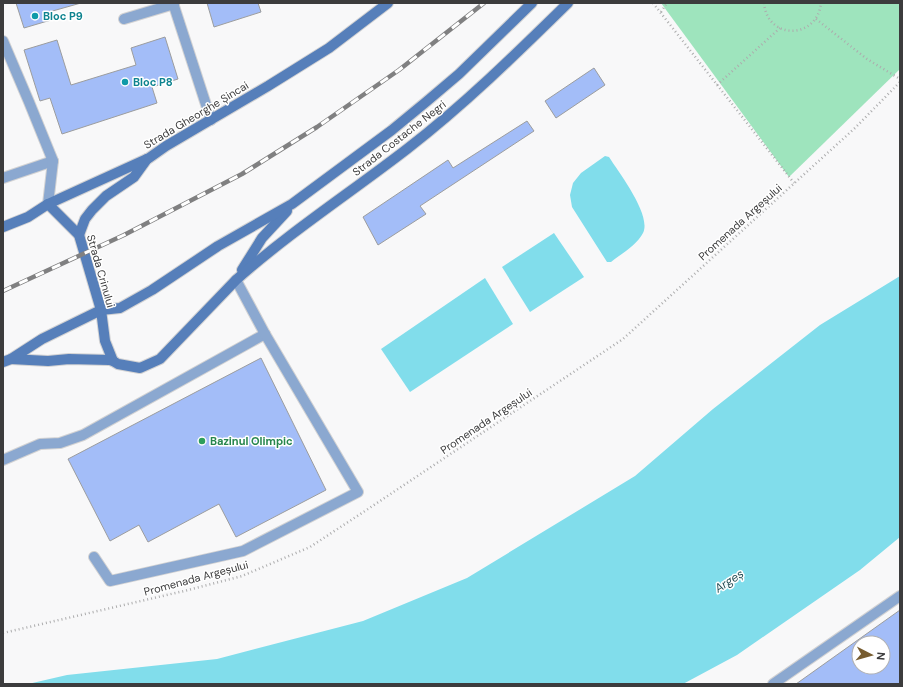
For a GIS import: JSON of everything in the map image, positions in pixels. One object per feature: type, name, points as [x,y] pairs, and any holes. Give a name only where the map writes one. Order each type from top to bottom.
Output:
[{"type":"main road","name":"Strada Gheorghe Șincai","points":[[3,226],[28,217],[48,204],[149,158],[166,146],[329,48],[388,3]]},
{"type":"main road","name":"Strada Costache Negri","points":[[7,361],[42,339],[101,310],[120,308],[152,290],[218,246],[292,204],[386,135],[426,102],[465,68],[532,3]]},
{"type":"main road","name":"Strada Costache Negri","points":[[7,361],[48,361],[69,359],[113,360],[118,364],[140,368],[160,359],[236,280],[299,229],[408,149],[432,129],[511,58],[568,3]]},
{"type":"main road","points":[[79,234],[85,219],[92,210],[106,196],[134,177],[149,158]]},
{"type":"main road","name":"Strada Crinului","points":[[48,204],[79,234],[101,310],[105,341],[113,360]]},
{"type":"main road","name":"Strada Costache Negri","points":[[236,280],[262,238],[292,204]]},
{"type":"street","points":[[124,18],[173,4],[211,120]]},
{"type":"street","points":[[3,41],[30,102],[53,161],[48,204]]},
{"type":"street","points":[[3,178],[53,161]]},
{"type":"street","points":[[94,557],[110,581],[243,551],[358,492],[265,334],[236,280]]},
{"type":"street","points":[[3,460],[40,444],[60,443],[83,435],[265,334]]},
{"type":"street","points":[[773,684],[900,596]]},
{"type":"path","points":[[653,3],[794,183]]},
{"type":"path","points":[[660,12],[667,3]]},
{"type":"path","points":[[764,3],[764,9],[773,24],[788,31],[804,29],[811,25],[820,10],[821,3]]},
{"type":"path","points":[[816,18],[867,59],[900,79]]},
{"type":"path","points":[[717,85],[780,28]]},
{"type":"path","name":"Promenada Argeșului","points":[[3,634],[242,576],[310,547],[623,339],[855,128],[900,82]]},
{"type":"green space","points":[[661,3],[900,3],[900,69],[789,177]]},
{"type":"water","points":[[605,156],[609,157],[627,183],[639,205],[645,225],[643,233],[637,241],[611,262],[607,262],[572,207],[570,195],[573,183],[581,173]]},
{"type":"water","points":[[554,233],[584,277],[530,312],[502,267]]},
{"type":"water","name":"Argeș","points":[[900,276],[900,537],[860,570],[737,655],[683,684],[28,684],[67,675],[217,659],[363,621],[467,578],[635,476],[713,409],[820,325]]},
{"type":"water","points":[[485,278],[513,324],[410,392],[381,349]]},
{"type":"building","name":"Bloc P9","points":[[16,3],[81,3],[49,12],[51,20],[24,28]]},
{"type":"building","points":[[207,3],[258,3],[261,12],[214,27]]},
{"type":"building","name":"Bloc P8","points":[[165,37],[178,79],[152,87],[157,103],[62,134],[50,98],[40,101],[24,50],[57,40],[71,85],[136,65],[131,48]]},
{"type":"building","points":[[594,68],[605,85],[556,118],[545,101]]},
{"type":"building","points":[[527,121],[534,131],[420,206],[426,214],[378,245],[363,217],[448,160],[453,168]]},
{"type":"building","name":"Bazinul Olimpic","points":[[261,358],[326,490],[236,537],[219,504],[148,542],[139,525],[110,541],[68,459]]},
{"type":"building","points":[[900,610],[900,684],[796,684],[851,645],[851,675],[891,675],[891,635],[865,635]]},
{"type":"railway","points":[[3,291],[124,235],[242,174],[317,127],[399,70],[484,3]]},
{"type":"place","name":"Bloc P9","points":[[35,16]]},
{"type":"place","name":"Bloc P8","points":[[125,82]]},
{"type":"place","name":"Bazinul Olimpic","points":[[202,441]]}]
